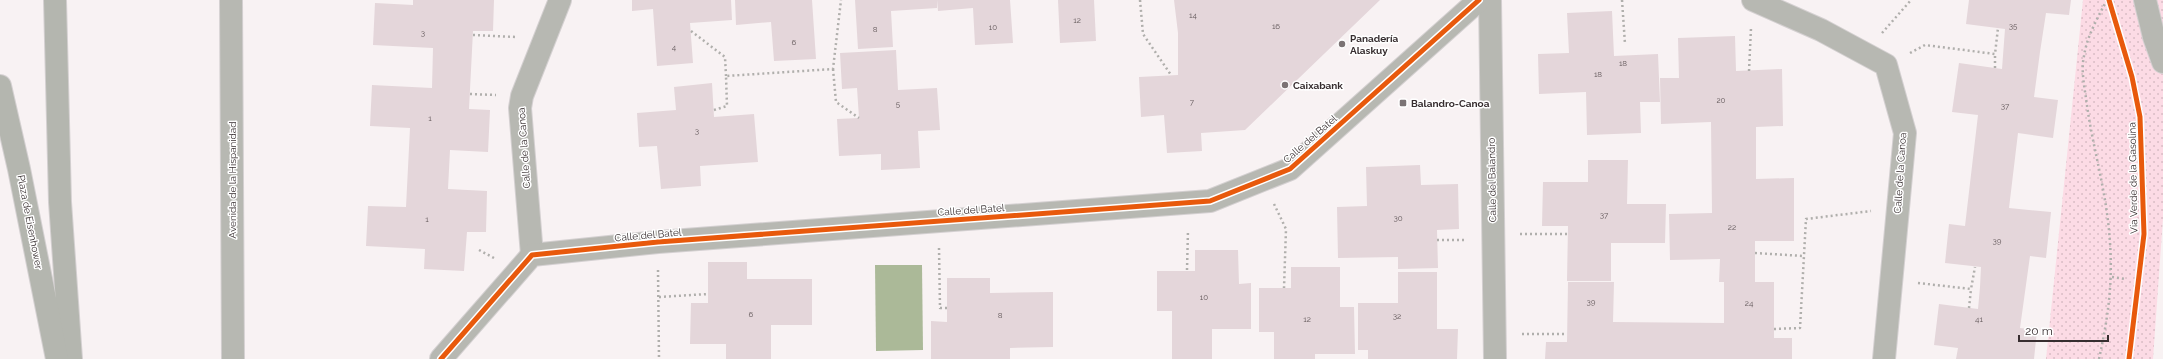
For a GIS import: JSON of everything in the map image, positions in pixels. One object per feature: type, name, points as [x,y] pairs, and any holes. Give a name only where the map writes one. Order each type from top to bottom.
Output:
[{"type":"highway","points":[[55,0],[60,202],[71,359]]},
{"type":"highway","name":"Plaza de Eisenhower","points":[[0,86],[19,169],[57,359]]},
{"type":"street","name":"Avenida de la Hispanidad","points":[[231,0],[233,359]]},
{"type":"street","name":"Calle de la Canoa","points":[[532,256],[520,108],[522,96],[560,0]]},
{"type":"street","name":"Calle del Batel","points":[[532,256],[658,242],[1210,201],[1290,169],[1479,0]]},
{"type":"street","name":"Calle del Balandro","points":[[1490,0],[1495,359]]},
{"type":"street","name":"Calle de la Canoa","points":[[1753,0],[1821,30],[1886,65],[1905,133],[1884,359]]},
{"type":"street","points":[[2145,0],[2154,37],[2163,62]]},
{"type":"street","points":[[441,359],[532,256]]},
{"type":"path","points":[[840,0],[833,69],[836,102],[859,118]]},
{"type":"path","points":[[1140,0],[1143,34],[1171,75]]},
{"type":"path","points":[[1622,0],[1625,44]]},
{"type":"path","points":[[1864,53],[1911,0]]},
{"type":"path","points":[[2108,0],[2112,8]]},
{"type":"path","points":[[2099,359],[2108,316],[2112,277],[2108,220],[2090,130],[2084,84],[2084,56],[2095,22],[2108,0]]},
{"type":"path","points":[[1749,70],[1751,24]]},
{"type":"path","points":[[1995,68],[1998,28]]},
{"type":"path","points":[[691,31],[725,57],[727,106],[714,110]]},
{"type":"path","points":[[473,35],[545,39]]},
{"type":"path","points":[[1926,45],[1996,54]]},
{"type":"path","points":[[726,76],[833,69]]},
{"type":"path","points":[[1263,180],[1286,229],[1284,288]]},
{"type":"path","points":[[1187,270],[1188,203]]},
{"type":"path","points":[[1774,329],[1800,328],[1806,219],[1898,207]]},
{"type":"path","points":[[939,222],[940,308],[947,308]]},
{"type":"path","points":[[1493,234],[1567,234]]},
{"type":"path","points":[[658,242],[659,359]]},
{"type":"path","points":[[1755,253],[1804,256]]},
{"type":"path","points":[[1969,308],[1975,267]]},
{"type":"path","points":[[2112,277],[2125,279]]},
{"type":"path","points":[[1891,280],[1971,289]]},
{"type":"path","points":[[658,297],[708,294]]},
{"type":"path","points":[[1495,335],[1567,334]]},
{"type":"shaded area","points":[[2083,0],[2163,0],[2163,218],[2153,359],[2046,359]]},
{"type":"shaded area","points":[[875,265],[922,265],[923,350],[876,351]]},
{"type":"building","points":[[413,0],[494,0],[493,31],[473,31],[469,109],[490,110],[488,152],[450,150],[448,189],[487,191],[486,232],[467,232],[464,271],[424,269],[425,249],[366,246],[368,206],[406,207],[410,128],[370,126],[372,85],[432,88],[433,48],[373,45],[375,3],[413,5]]},
{"type":"building","points":[[632,0],[731,0],[732,20],[690,23],[693,63],[657,66],[653,9],[632,11]]},
{"type":"building","points":[[735,0],[812,0],[816,59],[774,61],[771,22],[736,25]]},
{"type":"building","points":[[855,0],[937,0],[937,8],[891,11],[893,47],[858,49]]},
{"type":"building","points":[[937,0],[1010,0],[1013,43],[975,45],[973,8],[938,11]]},
{"type":"building","points":[[1058,0],[1094,0],[1096,41],[1060,43]]},
{"type":"building","points":[[1174,0],[1380,0],[1245,130],[1201,133],[1202,151],[1167,153],[1164,115],[1141,117],[1139,77],[1178,75],[1178,33]]},
{"type":"building","points":[[1969,0],[2071,0],[2069,15],[2046,13],[2034,97],[2058,100],[2053,138],[2018,133],[2009,208],[2051,212],[2046,258],[2030,256],[2020,328],[2037,330],[2034,359],[1956,359],[1958,348],[1934,345],[1939,304],[1978,309],[1981,267],[1945,263],[1949,224],[1965,226],[1978,115],[1952,112],[1959,63],[2002,69],[2005,29],[1966,24]]},
{"type":"building","points":[[1612,11],[1614,56],[1658,54],[1660,102],[1640,102],[1641,133],[1587,135],[1586,92],[1539,94],[1538,54],[1569,53],[1567,13]]},
{"type":"building","points":[[1735,36],[1736,71],[1782,69],[1783,126],[1756,127],[1756,179],[1794,178],[1794,241],[1755,241],[1755,282],[1774,282],[1774,338],[1792,338],[1792,359],[1545,359],[1546,342],[1567,342],[1568,282],[1614,282],[1613,322],[1724,323],[1724,282],[1719,282],[1720,259],[1670,260],[1669,214],[1712,213],[1711,122],[1661,124],[1660,78],[1679,78],[1678,38]]},
{"type":"building","points":[[896,50],[898,90],[937,88],[940,130],[918,131],[920,168],[881,170],[881,154],[839,156],[837,119],[859,118],[857,88],[842,89],[840,53]]},
{"type":"building","points":[[712,83],[714,117],[754,114],[758,162],[700,166],[701,186],[661,189],[657,146],[639,147],[637,113],[676,110],[674,87]]},
{"type":"building","points":[[1588,160],[1628,160],[1627,204],[1666,204],[1665,243],[1611,243],[1611,281],[1567,281],[1568,226],[1542,226],[1543,182],[1588,182]]},
{"type":"building","points":[[1420,165],[1421,185],[1458,184],[1459,229],[1437,230],[1438,268],[1398,269],[1398,257],[1338,258],[1337,207],[1367,206],[1366,167]]},
{"type":"building","points":[[1195,250],[1238,250],[1239,284],[1251,283],[1251,329],[1212,329],[1212,359],[1172,359],[1172,311],[1157,311],[1157,271],[1195,271]]},
{"type":"building","points":[[708,262],[747,262],[747,279],[812,279],[812,325],[771,325],[771,359],[726,359],[726,344],[690,344],[691,303],[708,303]]},
{"type":"building","points":[[1291,267],[1340,267],[1340,307],[1354,307],[1355,354],[1315,354],[1315,359],[1274,359],[1274,332],[1259,332],[1259,288],[1291,288]]},
{"type":"building","points":[[1398,272],[1437,272],[1437,329],[1458,329],[1457,359],[1368,359],[1368,350],[1358,350],[1358,303],[1398,303]]},
{"type":"building","points":[[947,278],[990,278],[990,293],[1053,292],[1053,347],[1010,348],[1010,359],[931,359],[931,321],[947,322]]},
{"type":"cycle path","points":[[441,359],[532,255],[658,242],[1210,201],[1290,169],[1479,0]]},
{"type":"cycle path","name":"Vía Verde de la Gasolina","points":[[2109,0],[2132,77],[2140,117],[2144,234],[2129,359]]},
{"type":"place","name":"Panadería Alaskuy","points":[[1342,44]]},
{"type":"place","name":"Caixabank","points":[[1285,85]]},
{"type":"place","name":"Balandro-Canoa","points":[[1403,103]]}]
